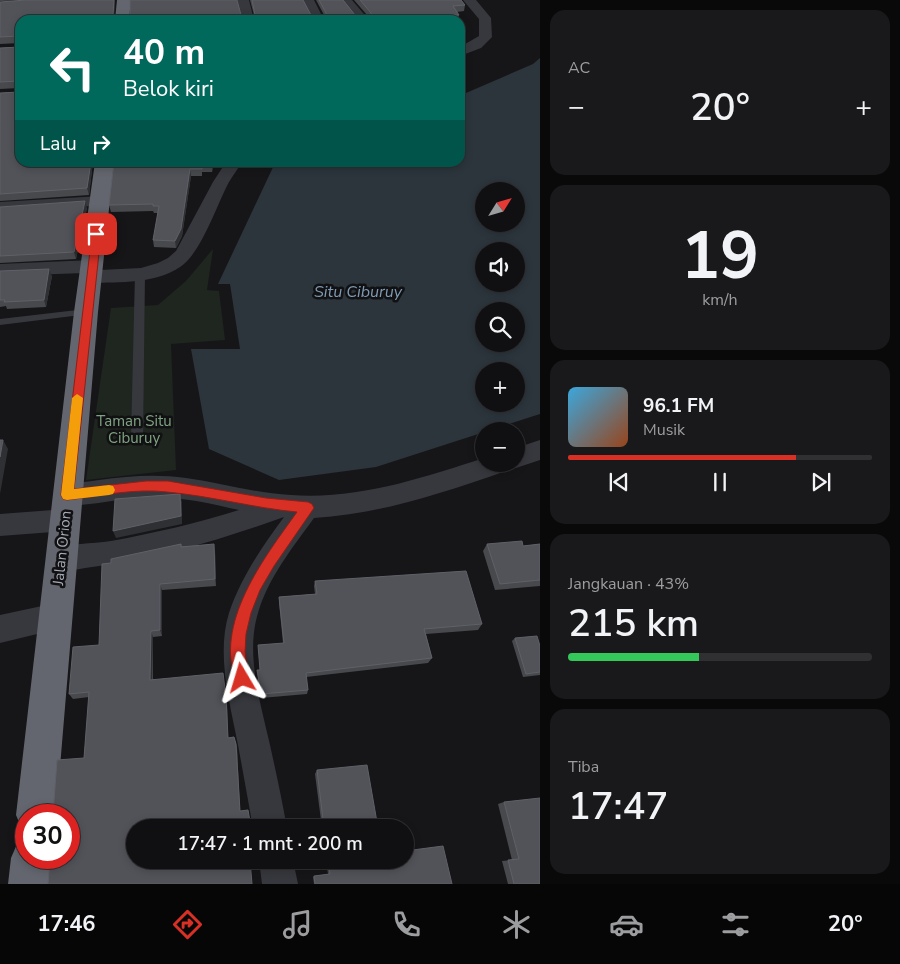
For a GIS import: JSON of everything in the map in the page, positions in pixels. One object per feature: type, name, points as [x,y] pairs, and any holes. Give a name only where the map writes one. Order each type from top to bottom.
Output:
[{"type":"highway","points":[[122,15],[124,0]]},
{"type":"highway","name":"Jalan Orion","points":[[37,804],[86,312],[104,167]]},
{"type":"highway","points":[[29,884],[30,869]]},
{"type":"street","points":[[242,0],[246,15]]},
{"type":"street","points":[[308,0],[316,15]]},
{"type":"street","points":[[346,0],[359,15]]},
{"type":"street","points":[[465,50],[476,45],[486,37],[485,18],[469,0]]},
{"type":"street","points":[[0,270],[158,272],[175,264],[184,254],[217,188],[231,167]]},
{"type":"street","points":[[0,207],[100,201]]},
{"type":"street","points":[[525,455],[540,450]]},
{"type":"street","points":[[0,525],[146,486],[168,486],[297,507],[347,505],[409,492],[475,471]]},
{"type":"street","points":[[60,559],[110,552],[200,534],[297,507]]},
{"type":"street","points":[[268,819],[244,692],[238,652],[239,634],[244,613],[255,586],[281,542],[297,507]]},
{"type":"street","points":[[0,629],[56,617]]},
{"type":"street","points":[[278,869],[280,884]]},
{"type":"lane","points":[[137,438],[140,273]]},
{"type":"lane","points":[[0,322],[86,312]]},
{"type":"green space","name":"Taman Situ Ciburuy","points":[[213,249],[207,290],[219,291],[225,340],[171,344],[176,470],[86,480],[111,308],[158,305],[186,281]]},
{"type":"water","name":"Situ Ciburuy","points":[[540,58],[540,414],[515,422],[475,422],[475,435],[376,467],[279,480],[209,449],[191,349],[240,349],[230,284],[218,284],[273,167],[465,167],[465,93],[533,64]]},
{"type":"building","points":[[26,0],[114,0],[113,15],[15,15],[15,36],[0,37],[0,2]]},
{"type":"building","points":[[130,0],[237,0],[241,15],[129,15]]},
{"type":"building","points":[[252,0],[303,0],[311,15],[255,15]]},
{"type":"building","points":[[319,0],[343,0],[355,15],[326,15]]},
{"type":"building","points":[[360,0],[461,0],[465,5],[453,6],[459,15],[371,15]]},
{"type":"building","points":[[15,47],[15,81],[0,82],[0,48]]},
{"type":"building","points":[[15,92],[15,167],[90,167],[87,188],[0,194],[0,93]]},
{"type":"building","points":[[113,167],[202,167],[202,169],[190,169],[181,229],[175,241],[153,240],[159,206],[153,206],[153,204],[109,205]]},
{"type":"building","points":[[85,201],[74,252],[0,256],[0,207]]},
{"type":"building","points":[[49,269],[44,300],[4,302],[5,300],[0,300],[0,271]]},
{"type":"building","points":[[0,440],[3,440],[0,457]]},
{"type":"building","points":[[180,494],[181,516],[113,531],[115,499]]},
{"type":"building","points":[[522,541],[523,546],[540,544],[540,580],[500,584],[487,544]]},
{"type":"building","points":[[181,544],[181,547],[214,544],[215,579],[160,584],[160,630],[151,631],[150,680],[223,673],[228,738],[234,737],[236,744],[240,811],[248,810],[250,819],[126,819],[126,869],[251,869],[252,884],[48,884],[49,869],[80,869],[80,804],[54,804],[57,760],[84,758],[89,692],[69,694],[73,647],[99,645],[102,564],[111,563],[111,559]]},
{"type":"building","points":[[466,571],[482,624],[424,629],[432,658],[306,673],[308,690],[261,694],[257,670],[260,670],[258,645],[284,643],[279,597],[317,594],[315,581]]},
{"type":"building","points":[[537,636],[540,646],[540,672],[526,674],[515,638]]},
{"type":"building","points":[[367,765],[376,819],[323,819],[317,770]]},
{"type":"building","points":[[540,798],[540,884],[514,884],[508,860],[519,859],[504,802]]},
{"type":"building","points":[[443,846],[452,884],[315,884],[314,876],[330,874],[329,869],[414,869],[414,850]]},
{"type":"slow traffic","points":[[77,398],[67,495],[109,490]]},
{"type":"route","points":[[96,234],[67,495],[146,486],[168,486],[266,504],[308,508],[281,542],[255,586],[244,613],[239,634],[238,652],[242,678]]}]
